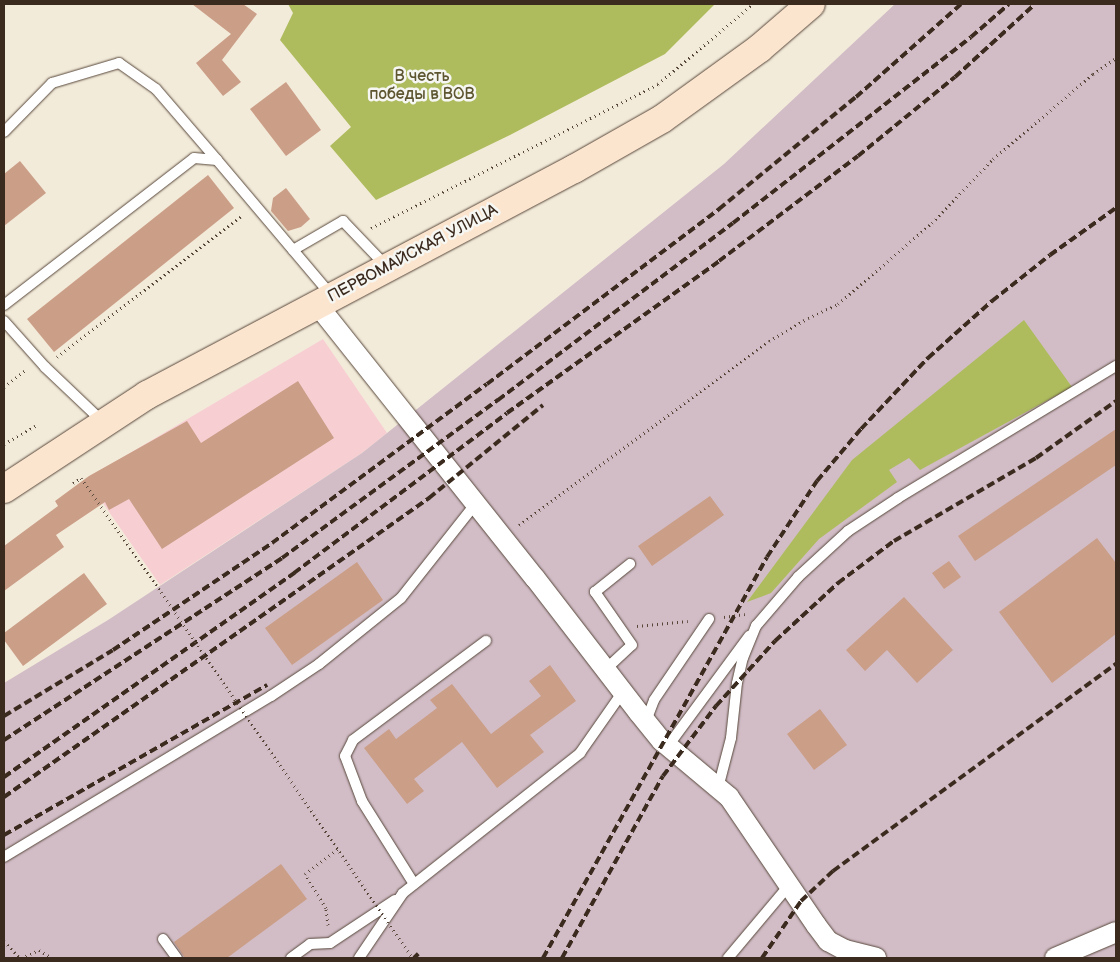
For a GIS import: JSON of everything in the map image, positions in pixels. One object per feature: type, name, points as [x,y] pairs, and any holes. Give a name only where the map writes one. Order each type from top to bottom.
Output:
[{"type":"main road","name":"ПЕРВОМАЙСКАЯ УЛИЦА","points":[[4,489],[103,422],[147,395],[324,300],[388,268],[662,119],[760,48],[811,4]]},
{"type":"street","points":[[324,300],[476,503],[606,669],[622,693],[668,746],[729,797],[828,941],[845,950],[876,958]]},
{"type":"street","points":[[1055,958],[1116,932]]},
{"type":"lane","points":[[4,132],[52,84],[119,63],[156,89],[293,250],[324,300]]},
{"type":"lane","points":[[4,305],[194,158],[217,160]]},
{"type":"lane","points":[[293,250],[343,221],[388,268]]},
{"type":"lane","points":[[4,321],[42,363],[103,422]]},
{"type":"lane","points":[[668,746],[770,609],[798,577],[848,531],[898,498],[1116,366]]},
{"type":"lane","points":[[4,857],[272,696],[318,664],[401,598],[476,503]]},
{"type":"lane","points":[[606,669],[632,645],[595,592],[630,564]]},
{"type":"lane","points":[[646,722],[654,700],[710,619]]},
{"type":"lane","points":[[718,788],[731,738],[737,683],[756,626]]},
{"type":"lane","points":[[414,884],[362,801],[345,756],[353,740],[486,641]]},
{"type":"lane","points":[[291,958],[310,944],[330,943],[400,897],[580,753],[622,693]]},
{"type":"lane","points":[[728,958],[790,884]]},
{"type":"lane","points":[[359,958],[400,897]]},
{"type":"lane","points":[[163,939],[177,958]]},
{"type":"path","points":[[357,235],[658,84],[753,4]]},
{"type":"path","points":[[502,537],[769,341],[808,318],[838,304],[932,223],[994,160],[1093,74],[1116,58]]},
{"type":"path","points":[[4,387],[42,363],[255,205]]},
{"type":"path","points":[[4,444],[37,425]]},
{"type":"path","points":[[73,483],[81,478],[413,958]]},
{"type":"path","points":[[620,628],[710,619],[770,609]]},
{"type":"path","points":[[326,908],[305,874],[338,849]]},
{"type":"path","points":[[4,941],[20,958],[39,950],[49,956]]},
{"type":"shaded area","points":[[895,4],[1116,4],[1116,958],[4,958],[4,683],[108,620],[362,453],[724,164]]},
{"type":"shaded area","points":[[323,339],[387,433],[362,453],[160,585],[86,479]]},
{"type":"green space","name":"В честь победы в ВОВ","points":[[288,4],[715,4],[665,54],[510,135],[376,200],[330,146],[351,127],[280,40],[293,13]]},
{"type":"green space","points":[[1024,320],[1072,387],[920,470],[909,458],[889,470],[897,482],[819,539],[771,593],[747,602],[852,460]]},
{"type":"building","points":[[192,4],[243,4],[257,14],[222,60],[241,82],[223,96],[196,63],[231,34]]},
{"type":"building","points":[[286,82],[321,130],[286,156],[250,109]]},
{"type":"building","points":[[20,161],[46,193],[4,226],[4,174]]},
{"type":"building","points":[[208,175],[234,208],[54,352],[27,319]]},
{"type":"building","points":[[286,188],[310,219],[301,227],[288,231],[271,211],[273,198]]},
{"type":"building","points":[[298,381],[334,438],[162,549],[129,499],[109,510],[105,502],[56,535],[64,547],[4,591],[4,546],[58,506],[55,501],[89,476],[187,421],[201,443]]},
{"type":"building","points":[[1116,429],[1116,465],[975,561],[958,536]]},
{"type":"building","points":[[710,496],[724,515],[652,566],[638,546]]},
{"type":"building","points":[[1097,538],[1116,563],[1116,634],[1052,683],[999,612]]},
{"type":"building","points":[[949,561],[961,577],[944,589],[932,573]]},
{"type":"building","points":[[357,562],[383,600],[292,665],[265,628]]},
{"type":"building","points":[[84,573],[107,604],[23,666],[4,640],[4,633]]},
{"type":"building","points":[[904,597],[953,650],[917,683],[887,650],[865,671],[846,650]]},
{"type":"building","points":[[550,665],[576,701],[530,735],[544,752],[497,788],[462,742],[414,779],[424,791],[407,804],[364,748],[389,729],[396,739],[437,708],[430,700],[452,684],[491,734],[541,696],[529,681]]},
{"type":"building","points":[[820,709],[847,745],[814,770],[787,734]]},
{"type":"building","points":[[281,864],[307,899],[227,958],[185,958],[174,942]]},
{"type":"railway","points":[[4,716],[113,650],[272,543],[487,384],[719,209],[856,97],[961,4]]},
{"type":"railway","points":[[4,740],[282,558],[498,400],[733,223],[971,37],[1009,4]]},
{"type":"railway","points":[[4,777],[294,573],[507,413],[719,261],[858,156],[955,77],[1035,4]]},
{"type":"railway","points":[[543,958],[767,557],[817,481],[861,429],[928,358],[992,301],[1050,255],[1116,208]]},
{"type":"railway","points":[[562,958],[663,776],[716,706],[775,641],[838,583],[894,541],[1036,458],[1116,401]]},
{"type":"railway","points":[[4,797],[429,498],[543,405]]},
{"type":"railway","points":[[762,958],[801,901],[833,871],[1116,664]]},
{"type":"railway","points":[[4,835],[267,685]]},
{"type":"railway","points":[[414,958],[418,954]]}]
